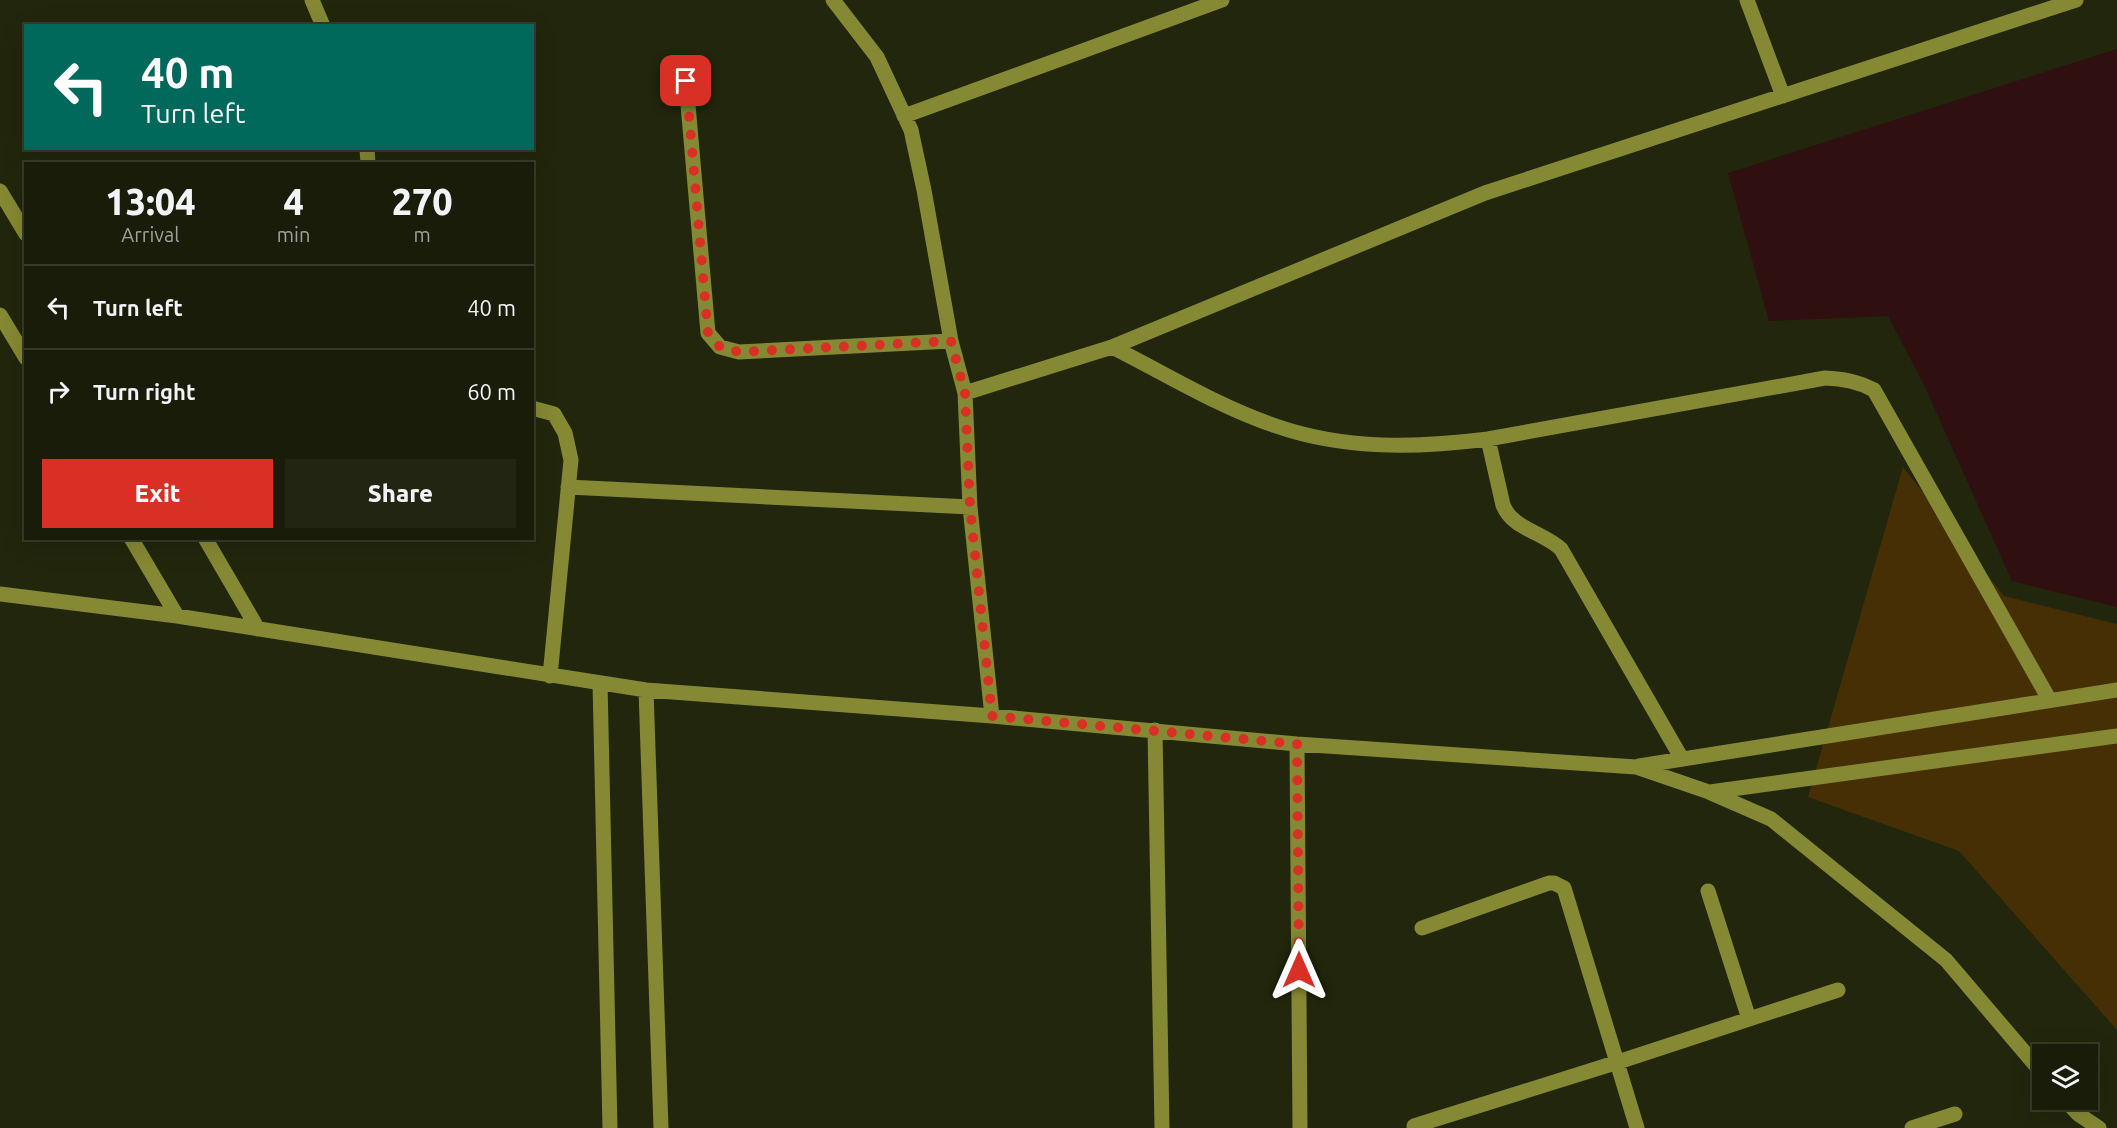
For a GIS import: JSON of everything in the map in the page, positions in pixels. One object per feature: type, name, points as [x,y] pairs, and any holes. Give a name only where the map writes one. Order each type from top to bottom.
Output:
[{"type":"street","points":[[312,0],[322,24]]},
{"type":"street","points":[[833,0],[877,57],[911,130],[951,341],[965,393],[970,507],[992,716]]},
{"type":"street","points":[[904,116],[1222,0]]},
{"type":"street","points":[[1747,0],[1784,96]]},
{"type":"street","points":[[965,393],[1112,347],[1485,193],[2076,0]]},
{"type":"street","points":[[686,81],[708,333],[720,347],[739,352],[951,341]]},
{"type":"street","points":[[0,191],[24,231]]},
{"type":"street","points":[[0,315],[24,355]]},
{"type":"street","points":[[1112,347],[1233,409],[1277,427],[1338,441],[1386,446],[1436,445],[1488,439],[1825,378],[1859,382],[1874,390],[2049,699]]},
{"type":"street","points":[[534,409],[554,414],[565,433],[571,460],[550,676]]},
{"type":"street","points":[[1488,439],[1507,515],[1554,542],[1561,549],[1682,759]]},
{"type":"street","points":[[568,487],[970,507]]},
{"type":"street","points":[[132,540],[177,616]]},
{"type":"street","points":[[206,540],[258,629]]},
{"type":"street","points":[[0,594],[177,616],[646,690],[992,716],[1297,744],[1636,767],[2049,699],[2117,690]]},
{"type":"street","points":[[600,683],[610,1128]]},
{"type":"street","points":[[646,690],[661,1128]]},
{"type":"street","points":[[1155,730],[1162,1128]]},
{"type":"street","points":[[1709,792],[2117,736]]},
{"type":"street","points":[[1297,744],[1300,1128]]},
{"type":"street","points":[[1636,767],[1709,792],[1771,819],[1946,960],[2032,1061]]},
{"type":"street","points":[[1422,928],[1549,883],[1564,888],[1637,1128]]},
{"type":"street","points":[[1708,891],[1749,1019]]},
{"type":"street","points":[[1414,1126],[1838,990]]},
{"type":"street","points":[[1911,1128],[1955,1114]]},
{"type":"street","points":[[2080,1121],[2098,1128]]},
{"type":"shaded area","points":[[2117,49],[2117,607],[2012,581],[1924,385],[1888,316],[1769,321],[1728,173]]},
{"type":"shaded area","points":[[1903,467],[2004,596],[2117,624],[2117,1030],[1959,851],[1808,797]]},
{"type":"route","points":[[686,81],[708,333],[720,347],[739,352],[951,341],[965,393],[970,507],[992,716],[1297,744],[1299,970]]}]
